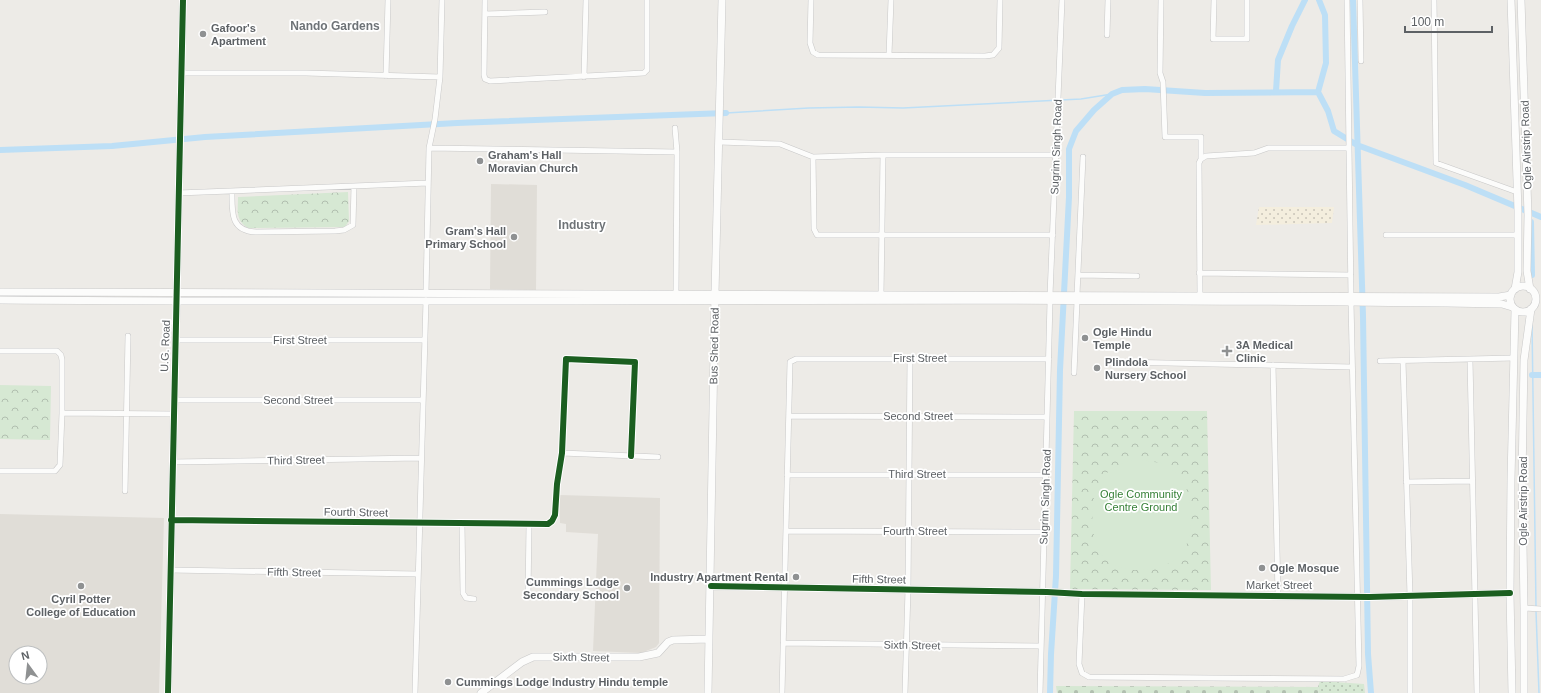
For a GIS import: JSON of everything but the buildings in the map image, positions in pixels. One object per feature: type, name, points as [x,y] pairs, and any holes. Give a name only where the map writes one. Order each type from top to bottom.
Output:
[{"type":"street","name":"U.G. Road","points":[[168,693],[183,0]]},
{"type":"street","points":[[386,76],[388,0]]},
{"type":"street","points":[[415,693],[429,148],[435,119],[440,77],[442,0]]},
{"type":"street","points":[[486,0],[484,75],[486,79],[490,80],[644,73],[647,70],[648,0]]},
{"type":"street","points":[[584,76],[586,0]]},
{"type":"street","name":"Bus Shed Road","points":[[708,693],[722,0]]},
{"type":"street","points":[[811,0],[811,49],[815,54],[822,56],[993,55],[997,51],[1000,43],[1000,0]]},
{"type":"street","points":[[889,55],[891,0]]},
{"type":"street","name":"Sugrim Singh Road","points":[[1040,693],[1041,646],[1045,592],[1044,532],[1047,417],[1062,0]]},
{"type":"street","points":[[1107,35],[1108,0]]},
{"type":"street","points":[[1160,0],[1160,73],[1163,82],[1165,137],[1201,137],[1201,159]]},
{"type":"street","points":[[1214,0],[1213,39],[1246,39],[1247,0]]},
{"type":"street","points":[[1082,594],[1079,664],[1082,673],[1089,677],[1344,679],[1357,675],[1359,666],[1363,596],[1352,367],[1357,299],[1351,275],[1347,0]]},
{"type":"street","points":[[1360,0],[1361,61]]},
{"type":"street","points":[[1434,0],[1436,163],[1517,192]]},
{"type":"street","name":"Ogle Airstrip Road","points":[[1511,0],[1518,201],[1518,272],[1515,289]]},
{"type":"street","name":"Ogle Airstrip Road","points":[[1521,0],[1528,215],[1527,270],[1530,289]]},
{"type":"street","points":[[485,14],[545,12]]},
{"type":"street","points":[[182,72],[440,77]]},
{"type":"street","points":[[675,128],[677,152],[676,294]]},
{"type":"street","points":[[719,142],[780,144],[814,157],[883,154],[1057,155]]},
{"type":"street","points":[[429,148],[677,152]]},
{"type":"street","points":[[1200,295],[1198,163],[1201,159],[1206,156],[1254,153],[1268,148],[1349,148]]},
{"type":"street","points":[[881,295],[883,154]]},
{"type":"street","points":[[814,157],[814,228],[816,234],[819,235],[1053,235]]},
{"type":"street","points":[[1074,373],[1083,157]]},
{"type":"street","points":[[178,193],[428,183]]},
{"type":"street","points":[[232,191],[233,216],[238,225],[244,230],[256,232],[335,231],[344,230],[353,225],[354,186]]},
{"type":"street","points":[[1386,235],[1517,235]]},
{"type":"street","points":[[1199,273],[1351,275]]},
{"type":"street","points":[[1078,275],[1137,276]]},
{"type":"street","points":[[1076,298],[1200,295],[1357,299],[1502,304],[1523,312],[1535,307],[1538,295],[1523,286],[1515,289],[1510,299],[1514,308]]},
{"type":"street","points":[[0,292],[177,292],[426,297],[715,298],[1357,299],[1499,297],[1511,295]]},
{"type":"street","points":[[0,300],[176,301],[676,294],[715,298],[881,295],[1051,298]]},
{"type":"street","name":"Ogle Airstrip Road","points":[[1524,693],[1526,608],[1522,479],[1524,368],[1526,339],[1535,307]]},
{"type":"street","name":"Ogle Airstrip Road","points":[[1512,693],[1510,593],[1514,308]]},
{"type":"street","points":[[125,491],[128,336]]},
{"type":"street","name":"First Street","points":[[175,340],[425,340]]},
{"type":"street","points":[[0,351],[57,351],[62,360],[60,466],[55,471],[0,471]]},
{"type":"street","points":[[905,693],[909,531],[910,358]]},
{"type":"street","name":"First Street","points":[[789,416],[790,362],[792,360],[910,358],[1049,359]]},
{"type":"street","points":[[1380,361],[1514,358]]},
{"type":"street","points":[[631,456],[635,362],[566,359],[562,454],[658,457]]},
{"type":"street","points":[[1470,360],[1477,693]]},
{"type":"street","points":[[1403,361],[1410,596],[1410,693]]},
{"type":"street","points":[[1120,362],[1352,367]]},
{"type":"street","points":[[1273,365],[1278,595]]},
{"type":"street","name":"Second Street","points":[[174,400],[422,400]]},
{"type":"street","points":[[62,413],[174,414]]},
{"type":"street","points":[[782,693],[789,416]]},
{"type":"street","name":"Second Street","points":[[789,416],[1047,417]]},
{"type":"street","name":"Fourth Street","points":[[171,520],[541,525],[550,523],[555,515],[557,484],[562,454]]},
{"type":"street","name":"Third Street","points":[[172,462],[420,458]]},
{"type":"street","name":"Third Street","points":[[788,475],[1046,475]]},
{"type":"street","points":[[1406,482],[1472,481]]},
{"type":"street","points":[[462,524],[463,593],[466,598],[474,599]]},
{"type":"street","points":[[528,596],[529,525]]},
{"type":"street","name":"Fourth Street","points":[[786,530],[1044,532]]},
{"type":"street","name":"Fifth Street","points":[[170,570],[418,574]]},
{"type":"street","name":"Fifth Street","points":[[711,586],[1045,592]]},
{"type":"street","name":"Market Street","points":[[1045,592],[1082,594],[1363,596],[1476,595],[1510,593]]},
{"type":"street","points":[[1526,608],[1541,608]]},
{"type":"street","name":"Sixth Street","points":[[482,693],[522,662],[533,657],[639,657],[658,653],[668,642],[673,640],[709,639]]},
{"type":"street","name":"Sixth Street","points":[[783,643],[1041,646]]},
{"type":"shaded area","name":"Gram's Hall Primary School","points":[[491,184],[537,185],[536,290],[490,289]]},
{"type":"shaded area","name":"Cummings Lodge Secondary School","points":[[560,495],[660,498],[659,643],[656,647],[641,653],[593,651],[598,534],[566,532],[566,524],[560,523]]},
{"type":"shaded area","name":"Cyril Potter College of Education","points":[[0,514],[164,518],[159,693],[0,693]]},
{"type":"green space","points":[[348,192],[349,221],[345,227],[248,228],[241,222],[238,214],[238,197]]},
{"type":"green space","points":[[0,385],[51,386],[50,440],[0,439]]},
{"type":"green space","name":"Ogle Community Centre Ground","points":[[1074,411],[1207,411],[1211,590],[1070,589]]},
{"type":"green space","points":[[1144,460],[1166,464],[1184,484],[1191,508],[1190,531],[1189,538],[1183,551],[1168,564],[1148,570],[1129,570],[1111,563],[1100,553],[1094,537],[1093,528],[1092,518],[1094,498],[1099,482],[1108,472],[1125,462]]},
{"type":"green space","points":[[1320,681],[1364,684],[1365,693],[1319,693],[1318,687]]},
{"type":"green space","points":[[1056,686],[1318,687],[1319,693],[1057,693]]},
{"type":"sand","points":[[1259,207],[1334,207],[1332,223],[1256,225]]},
{"type":"waterway","points":[[1276,91],[1278,60],[1305,0]]},
{"type":"waterway","points":[[1319,0],[1325,15],[1326,63],[1318,92],[1328,111],[1334,131],[1357,145],[1465,185],[1541,217]]},
{"type":"waterway","points":[[1353,0],[1363,316],[1368,654],[1371,693]]},
{"type":"waterway","points":[[1050,693],[1056,576],[1060,370],[1069,197],[1069,149],[1076,131],[1094,110],[1112,94],[1122,90],[1145,89],[1205,93],[1318,92]]},
{"type":"waterway","points":[[726,113],[809,108],[903,108],[1081,99],[1112,94]]},
{"type":"waterway","points":[[0,150],[112,146],[205,137],[457,123],[726,113]]},
{"type":"waterway","points":[[1531,222],[1532,275]]},
{"type":"waterway","points":[[1532,323],[1536,607]]},
{"type":"waterway","points":[[1532,375],[1541,375]]},
{"type":"waterway","points":[[1536,611],[1539,693]]},
{"type":"cycle path","points":[[168,693],[183,0]]},
{"type":"cycle path","points":[[171,520],[548,524],[552,521],[555,515],[557,484],[562,453],[566,359],[635,362],[631,456]]},
{"type":"cycle path","points":[[711,586],[1047,592],[1082,594],[1369,597],[1510,593]]},
{"type":"place","name":"Gafoor's Apartment","points":[[203,34]]},
{"type":"place","name":"Graham's Hall Moravian Church","points":[[480,161]]},
{"type":"place","name":"Gram's Hall Primary School","points":[[514,237]]},
{"type":"place","name":"Ogle Hindu Temple","points":[[1085,338]]},
{"type":"place","name":"3A Medical Clinic","points":[[1227,351]]},
{"type":"place","name":"Plindola Nursery School","points":[[1097,368]]},
{"type":"place","name":"Ogle Mosque","points":[[1262,568]]},
{"type":"place","name":"Industry Apartment Rental","points":[[796,577]]},
{"type":"place","name":"Cyril Potter College of Education","points":[[81,586]]},
{"type":"place","name":"Cummings Lodge Secondary School","points":[[627,588]]},
{"type":"place","name":"Cummings Lodge Industry Hindu temple","points":[[448,682]]},
{"type":"district","name":"Nando Gardens","points":[[335,26]]},
{"type":"district","name":"Industry","points":[[582,225]]}]
